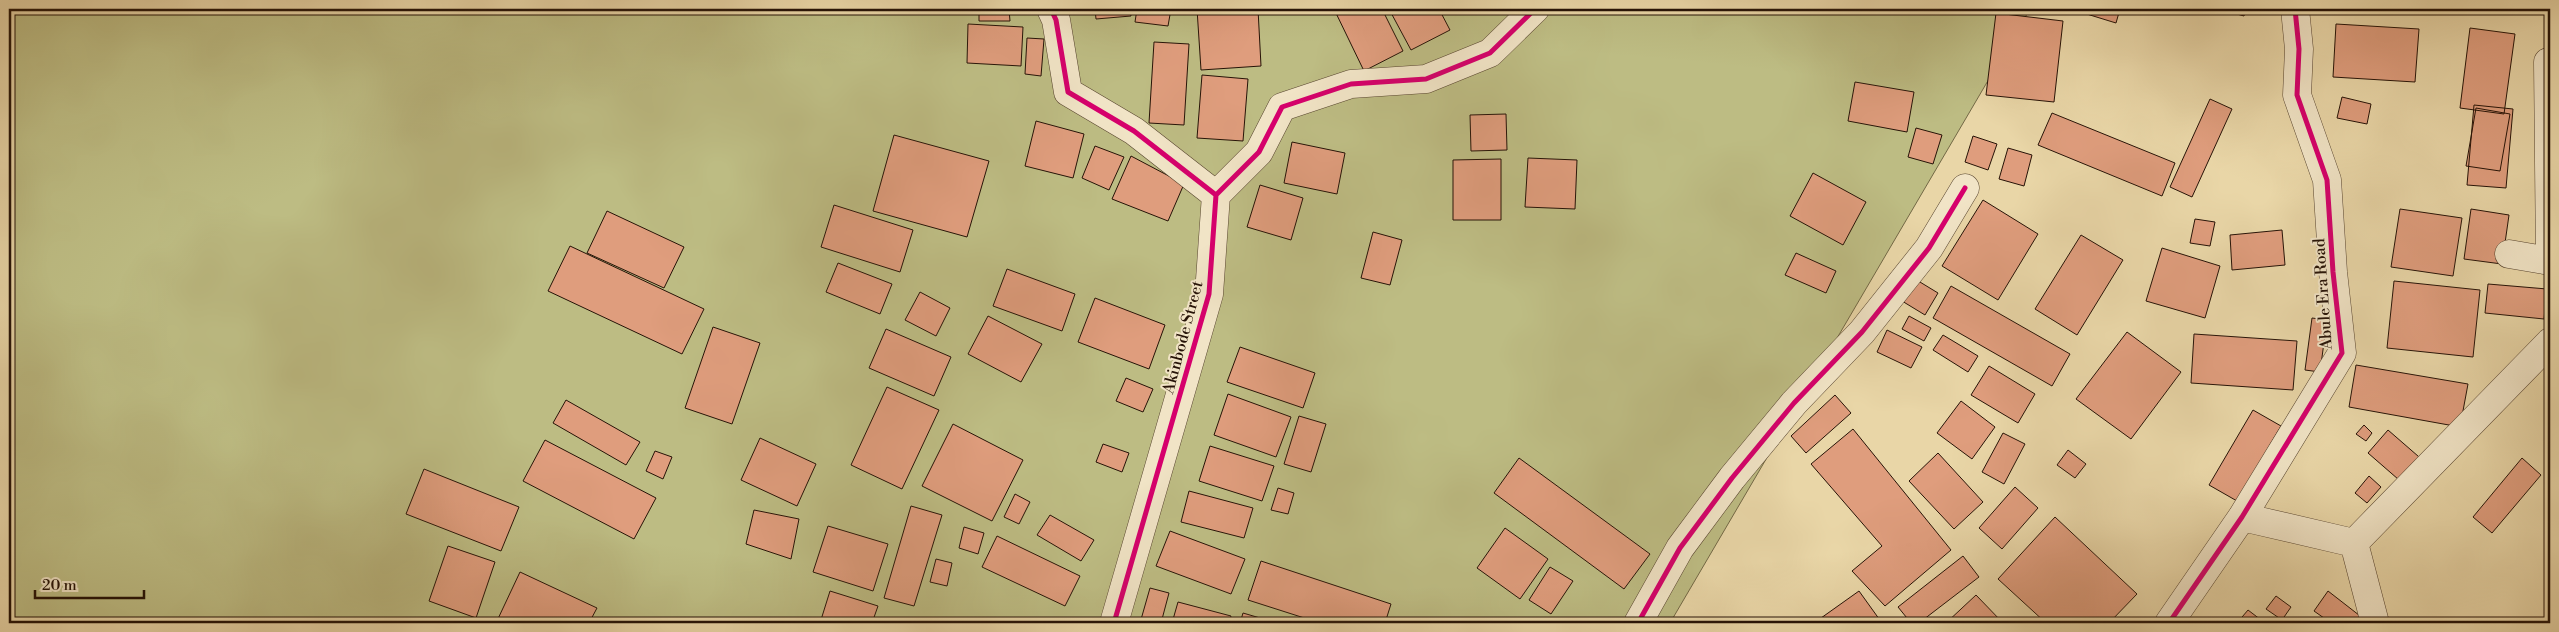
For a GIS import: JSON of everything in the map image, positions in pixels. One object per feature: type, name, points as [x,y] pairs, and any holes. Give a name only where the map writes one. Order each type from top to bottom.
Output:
[{"type":"street","points":[[1052,9],[1056,20],[1068,92],[1134,131],[1216,194],[1259,152],[1282,107],[1350,84],[1426,79],[1490,54],[1535,9]]},
{"type":"street","name":"Abule Era Road","points":[[2169,623],[2242,517],[2342,353],[2333,272],[2327,180],[2297,95],[2299,49],[2295,9]]},
{"type":"street","points":[[2509,254],[2550,261],[2548,62]]},
{"type":"street","points":[[1638,623],[1680,548],[1732,478],[1794,403],[1862,332],[1928,248],[1965,188]]},
{"type":"street","name":"Akinbode Street","points":[[1114,623],[1209,294],[1216,194]]},
{"type":"street","points":[[2354,543],[2550,342]]},
{"type":"street","points":[[2242,517],[2354,543]]},
{"type":"street","points":[[2354,543],[2375,623]]},
{"type":"shaded area","points":[[9,9],[2030,9],[1670,623],[9,623]]},
{"type":"building","points":[[958,9],[1009,9],[1010,21],[979,21],[979,11]]},
{"type":"building","points":[[1095,9],[1130,9],[1131,16],[1096,19]]},
{"type":"building","points":[[1137,9],[1171,9],[1168,26],[1135,22]]},
{"type":"building","points":[[1197,9],[1258,9],[1261,66],[1201,70]]},
{"type":"building","points":[[1334,9],[1382,9],[1403,51],[1364,71]]},
{"type":"building","points":[[1389,9],[1439,9],[1450,30],[1411,50]]},
{"type":"building","points":[[2078,9],[2120,9],[2116,23],[2077,11]]},
{"type":"building","points":[[2219,9],[2246,9],[2244,16]]},
{"type":"building","points":[[1996,13],[2063,21],[2054,102],[1986,95]]},
{"type":"building","points":[[968,24],[1023,27],[1021,66],[967,63]]},
{"type":"building","points":[[2336,24],[2419,29],[2415,82],[2333,77]]},
{"type":"building","points":[[2470,28],[2515,34],[2504,114],[2460,108]]},
{"type":"building","points":[[1027,38],[1044,39],[1041,76],[1025,74]]},
{"type":"building","points":[[1154,42],[1189,44],[1184,125],[1149,123]]},
{"type":"building","points":[[1202,75],[1248,79],[1243,141],[1197,138]]},
{"type":"building","points":[[1855,82],[1914,92],[1907,132],[1848,121]]},
{"type":"building","points":[[2342,97],[2371,104],[2367,124],[2337,118]]},
{"type":"building","points":[[2210,99],[2232,109],[2192,197],[2170,187]]},
{"type":"building","points":[[2474,105],[2513,109],[2506,188],[2467,185]]},
{"type":"building","points":[[2476,108],[2510,114],[2500,171],[2466,166]]},
{"type":"building","points":[[2052,113],[2175,163],[2162,196],[2038,145]]},
{"type":"building","points":[[1506,114],[1507,150],[1471,151],[1470,115]]},
{"type":"building","points":[[1036,121],[1084,134],[1073,178],[1025,166]]},
{"type":"building","points":[[1916,128],[1942,135],[1933,164],[1908,157]]},
{"type":"building","points":[[894,135],[989,161],[967,237],[873,211]]},
{"type":"building","points":[[1973,136],[1997,144],[1988,170],[1965,162]]},
{"type":"building","points":[[1292,142],[1345,153],[1337,194],[1284,183]]},
{"type":"building","points":[[1095,146],[1124,157],[1109,190],[1082,178]]},
{"type":"building","points":[[2008,148],[2032,155],[2024,186],[1999,179]]},
{"type":"building","points":[[1131,156],[1184,184],[1168,221],[1112,199]]},
{"type":"building","points":[[1528,158],[1577,160],[1575,209],[1525,207]]},
{"type":"building","points":[[1501,159],[1501,220],[1453,220],[1453,160]]},
{"type":"building","points":[[1813,173],[1866,202],[1843,245],[1790,216]]},
{"type":"building","points":[[1260,185],[1303,198],[1291,240],[1247,227]]},
{"type":"building","points":[[1983,200],[2038,234],[1998,300],[1942,266]]},
{"type":"building","points":[[834,205],[913,230],[900,272],[821,247]]},
{"type":"building","points":[[2400,209],[2462,218],[2453,276],[2391,267]]},
{"type":"building","points":[[2471,209],[2509,215],[2502,264],[2464,259]]},
{"type":"building","points":[[607,211],[684,247],[664,288],[587,253]]},
{"type":"building","points":[[2195,219],[2215,222],[2210,246],[2190,243]]},
{"type":"building","points":[[2282,230],[2285,265],[2232,270],[2230,235]]},
{"type":"building","points":[[1373,232],[1402,240],[1390,285],[1361,278]]},
{"type":"building","points":[[2081,235],[2123,260],[2077,335],[2035,309]]},
{"type":"building","points":[[570,246],[704,309],[682,354],[548,291]]},
{"type":"building","points":[[2162,248],[2220,266],[2205,318],[2146,301]]},
{"type":"building","points":[[1796,253],[1836,271],[1826,293],[1785,275]]},
{"type":"building","points":[[838,263],[892,284],[880,314],[826,292]]},
{"type":"building","points":[[1007,269],[1075,294],[1062,331],[993,306]]},
{"type":"building","points":[[1915,279],[1938,293],[1925,315],[1902,301]]},
{"type":"building","points":[[2394,281],[2480,290],[2473,357],[2387,348]]},
{"type":"building","points":[[2488,284],[2547,289],[2544,319],[2485,313]]},
{"type":"building","points":[[1951,286],[2070,354],[2052,386],[1933,318]]},
{"type":"building","points":[[920,292],[950,308],[936,336],[905,320]]},
{"type":"building","points":[[1095,298],[1165,325],[1149,369],[1078,342]]},
{"type":"building","points":[[988,316],[1042,344],[1021,382],[968,354]]},
{"type":"building","points":[[1909,316],[1931,328],[1924,341],[1902,329]]},
{"type":"building","points":[[2312,318],[2327,320],[2320,372],[2305,370]]},
{"type":"building","points":[[713,327],[760,343],[732,424],[685,408]]},
{"type":"building","points":[[886,329],[951,357],[934,396],[869,368]]},
{"type":"building","points":[[1887,330],[1922,347],[1911,368],[1877,352]]},
{"type":"building","points":[[2127,332],[2181,372],[2131,439],[2076,399]]},
{"type":"building","points":[[2194,334],[2297,341],[2293,390],[2191,383]]},
{"type":"building","points":[[1943,335],[1978,356],[1968,372],[1933,350]]},
{"type":"building","points":[[1240,347],[1315,373],[1303,408],[1227,382]]},
{"type":"building","points":[[2356,365],[2468,384],[2460,427],[2349,407]]},
{"type":"building","points":[[1989,366],[2035,394],[2018,423],[1971,395]]},
{"type":"building","points":[[1126,378],[1153,389],[1143,412],[1116,401]]},
{"type":"building","points":[[887,387],[939,410],[902,489],[851,465]]},
{"type":"building","points":[[1228,394],[1291,417],[1276,457],[1214,435]]},
{"type":"building","points":[[1835,395],[1851,413],[1806,453],[1791,436]]},
{"type":"building","points":[[566,400],[640,442],[626,465],[553,423]]},
{"type":"building","points":[[1961,401],[1995,427],[1972,459],[1937,433]]},
{"type":"building","points":[[2253,410],[2281,426],[2237,501],[2209,485]]},
{"type":"building","points":[[1299,416],[1326,424],[1311,472],[1284,464]]},
{"type":"building","points":[[953,424],[1023,460],[992,521],[922,486]]},
{"type":"building","points":[[2364,425],[2372,433],[2366,441],[2356,434]]},
{"type":"building","points":[[1853,429],[1951,550],[1885,606],[1852,571],[1882,546],[1811,464]]},
{"type":"building","points":[[2388,430],[2426,463],[2406,486],[2368,453]]},
{"type":"building","points":[[2003,433],[2025,444],[2004,484],[1982,472]]},
{"type":"building","points":[[760,438],[816,464],[797,506],[741,480]]},
{"type":"building","points":[[545,440],[656,498],[634,539],[523,481]]},
{"type":"building","points":[[1103,444],[1129,453],[1122,472],[1096,462]]},
{"type":"building","points":[[1210,446],[1274,466],[1262,501],[1199,481]]},
{"type":"building","points":[[2068,450],[2086,464],[2075,478],[2057,465]]},
{"type":"building","points":[[655,451],[672,457],[663,479],[646,471]]},
{"type":"building","points":[[1938,453],[1983,502],[1954,529],[1909,481]]},
{"type":"building","points":[[1519,458],[1650,554],[1624,589],[1494,493]]},
{"type":"building","points":[[2522,458],[2541,475],[2492,533],[2473,517]]},
{"type":"building","points":[[424,469],[519,507],[501,551],[406,514]]},
{"type":"building","points":[[2369,476],[2381,487],[2367,503],[2355,493]]},
{"type":"building","points":[[2015,487],[2038,508],[2002,549],[1979,528]]},
{"type":"building","points":[[1278,488],[1294,493],[1288,514],[1271,510]]},
{"type":"building","points":[[1189,491],[1253,508],[1244,538],[1181,522]]},
{"type":"building","points":[[1015,494],[1030,502],[1019,524],[1004,517]]},
{"type":"building","points":[[911,506],[942,515],[914,606],[884,598]]},
{"type":"building","points":[[754,510],[799,519],[791,559],[746,544]]},
{"type":"building","points":[[1050,515],[1094,540],[1081,561],[1037,535]]},
{"type":"building","points":[[2055,517],[2137,594],[2109,623],[2046,623],[1998,579]]},
{"type":"building","points":[[828,526],[888,544],[873,591],[813,572]]},
{"type":"building","points":[[964,527],[984,533],[978,554],[959,548]]},
{"type":"building","points":[[1505,528],[1548,559],[1520,599],[1477,568]]},
{"type":"building","points":[[1170,531],[1245,559],[1231,594],[1156,566]]},
{"type":"building","points":[[997,536],[1080,576],[1065,606],[982,567]]},
{"type":"building","points":[[448,546],[495,562],[476,618],[429,601]]},
{"type":"building","points":[[1963,556],[1979,577],[1919,623],[1911,623],[1898,607]]},
{"type":"building","points":[[936,559],[952,563],[947,586],[930,582]]},
{"type":"building","points":[[1261,561],[1391,604],[1385,623],[1320,623],[1248,600]]},
{"type":"building","points":[[1550,567],[1573,581],[1551,614],[1529,600]]},
{"type":"building","points":[[520,572],[597,608],[589,623],[496,623]]},
{"type":"building","points":[[1150,588],[1169,593],[1161,623],[1140,623]]},
{"type":"building","points":[[830,591],[878,606],[872,623],[820,623]]},
{"type":"building","points":[[1859,591],[1882,623],[1814,623]]},
{"type":"building","points":[[2328,591],[2364,619],[2361,623],[2331,623],[2314,611]]},
{"type":"building","points":[[1976,595],[2003,623],[1946,623]]},
{"type":"building","points":[[2276,596],[2291,607],[2282,620],[2266,609]]},
{"type":"building","points":[[1178,602],[1231,616],[1229,623],[1172,623]]},
{"type":"building","points":[[2248,610],[2265,623],[2237,623]]},
{"type":"building","points":[[1243,613],[1277,623],[1240,623]]},
{"type":"building","points":[[894,618],[911,623],[892,623]]},
{"type":"building","points":[[2299,618],[2306,623],[2295,623]]},
{"type":"cycle path","points":[[1051,9],[1056,20],[1068,92],[1134,131],[1216,195],[1209,294],[1114,623]]},
{"type":"cycle path","points":[[1216,195],[1259,152],[1282,107],[1351,84],[1426,79],[1490,53],[1535,9]]},
{"type":"cycle path","points":[[2169,623],[2242,517],[2342,353],[2333,272],[2327,180],[2297,95],[2299,49],[2295,9]]},
{"type":"cycle path","points":[[1638,623],[1680,548],[1732,478],[1794,403],[1862,332],[1929,248],[1965,188]]}]
